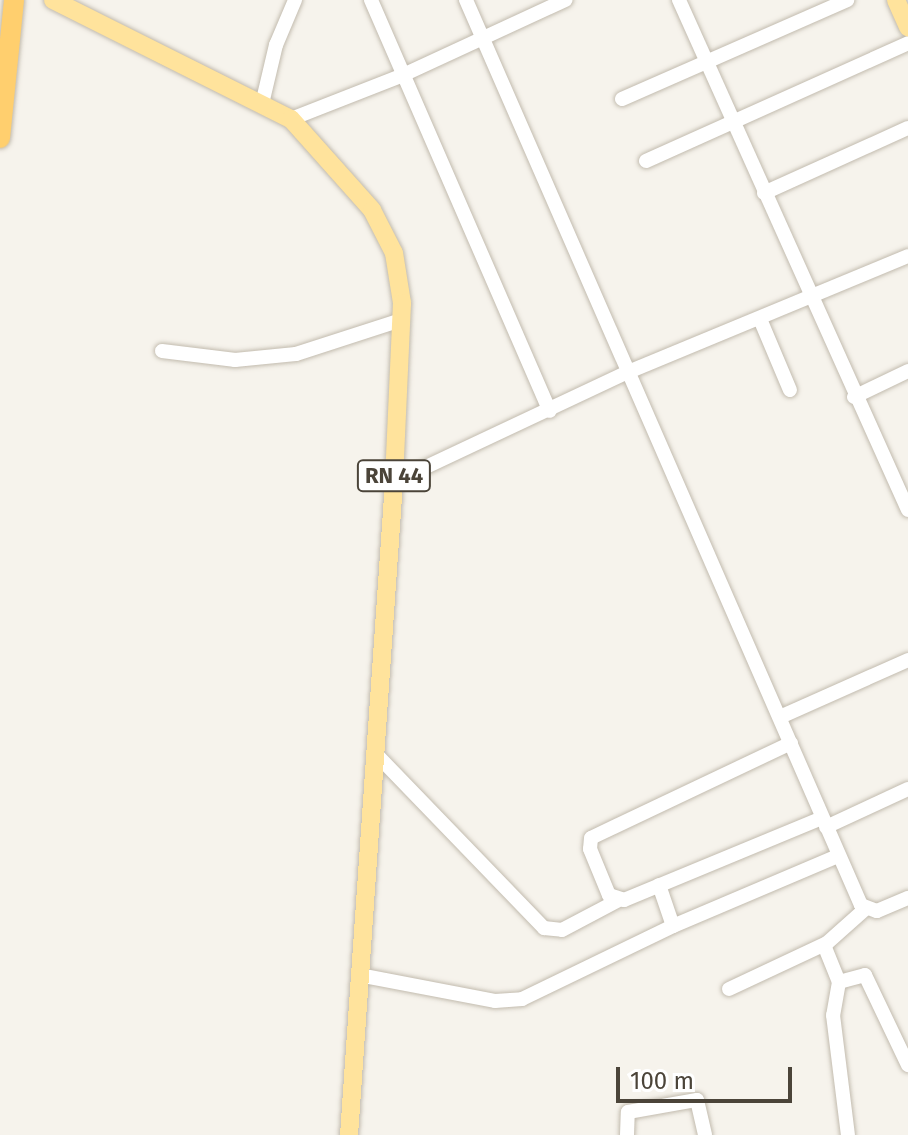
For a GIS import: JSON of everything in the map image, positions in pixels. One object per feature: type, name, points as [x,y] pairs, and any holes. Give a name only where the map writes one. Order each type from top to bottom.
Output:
[{"type":"highway","points":[[0,138],[14,0]]},
{"type":"main road","name":"RN 44","points":[[53,0],[291,119],[372,210],[394,253],[401,320],[394,482],[349,1135]]},
{"type":"main road","points":[[896,0],[908,27]]},
{"type":"street","points":[[262,104],[276,45],[295,0]]},
{"type":"street","points":[[371,0],[550,411]]},
{"type":"street","points":[[466,0],[864,910]]},
{"type":"street","points":[[291,119],[403,75],[565,0]]},
{"type":"street","points":[[679,0],[854,397],[908,510]]},
{"type":"street","points":[[622,99],[847,0]]},
{"type":"street","points":[[646,161],[908,43]]},
{"type":"street","points":[[764,193],[908,128]]},
{"type":"street","points":[[394,482],[628,372],[908,256]]},
{"type":"street","points":[[760,319],[790,390]]},
{"type":"street","points":[[162,351],[235,360],[296,354],[401,320]]},
{"type":"street","points":[[854,397],[908,371]]},
{"type":"street","points":[[780,717],[908,660]]},
{"type":"street","points":[[619,900],[609,895],[590,849],[591,838],[791,743]]},
{"type":"street","points":[[374,752],[544,928],[562,930],[619,900],[908,789]]},
{"type":"street","points":[[359,975],[509,1002],[673,926],[838,856]]},
{"type":"street","points":[[659,885],[673,926]]},
{"type":"street","points":[[729,989],[824,945],[864,910],[877,911],[908,898]]},
{"type":"street","points":[[824,945],[839,982],[833,1015],[848,1135]]},
{"type":"street","points":[[839,982],[865,975],[908,1065]]},
{"type":"street","points":[[627,1135],[628,1112],[697,1100],[705,1135]]}]
